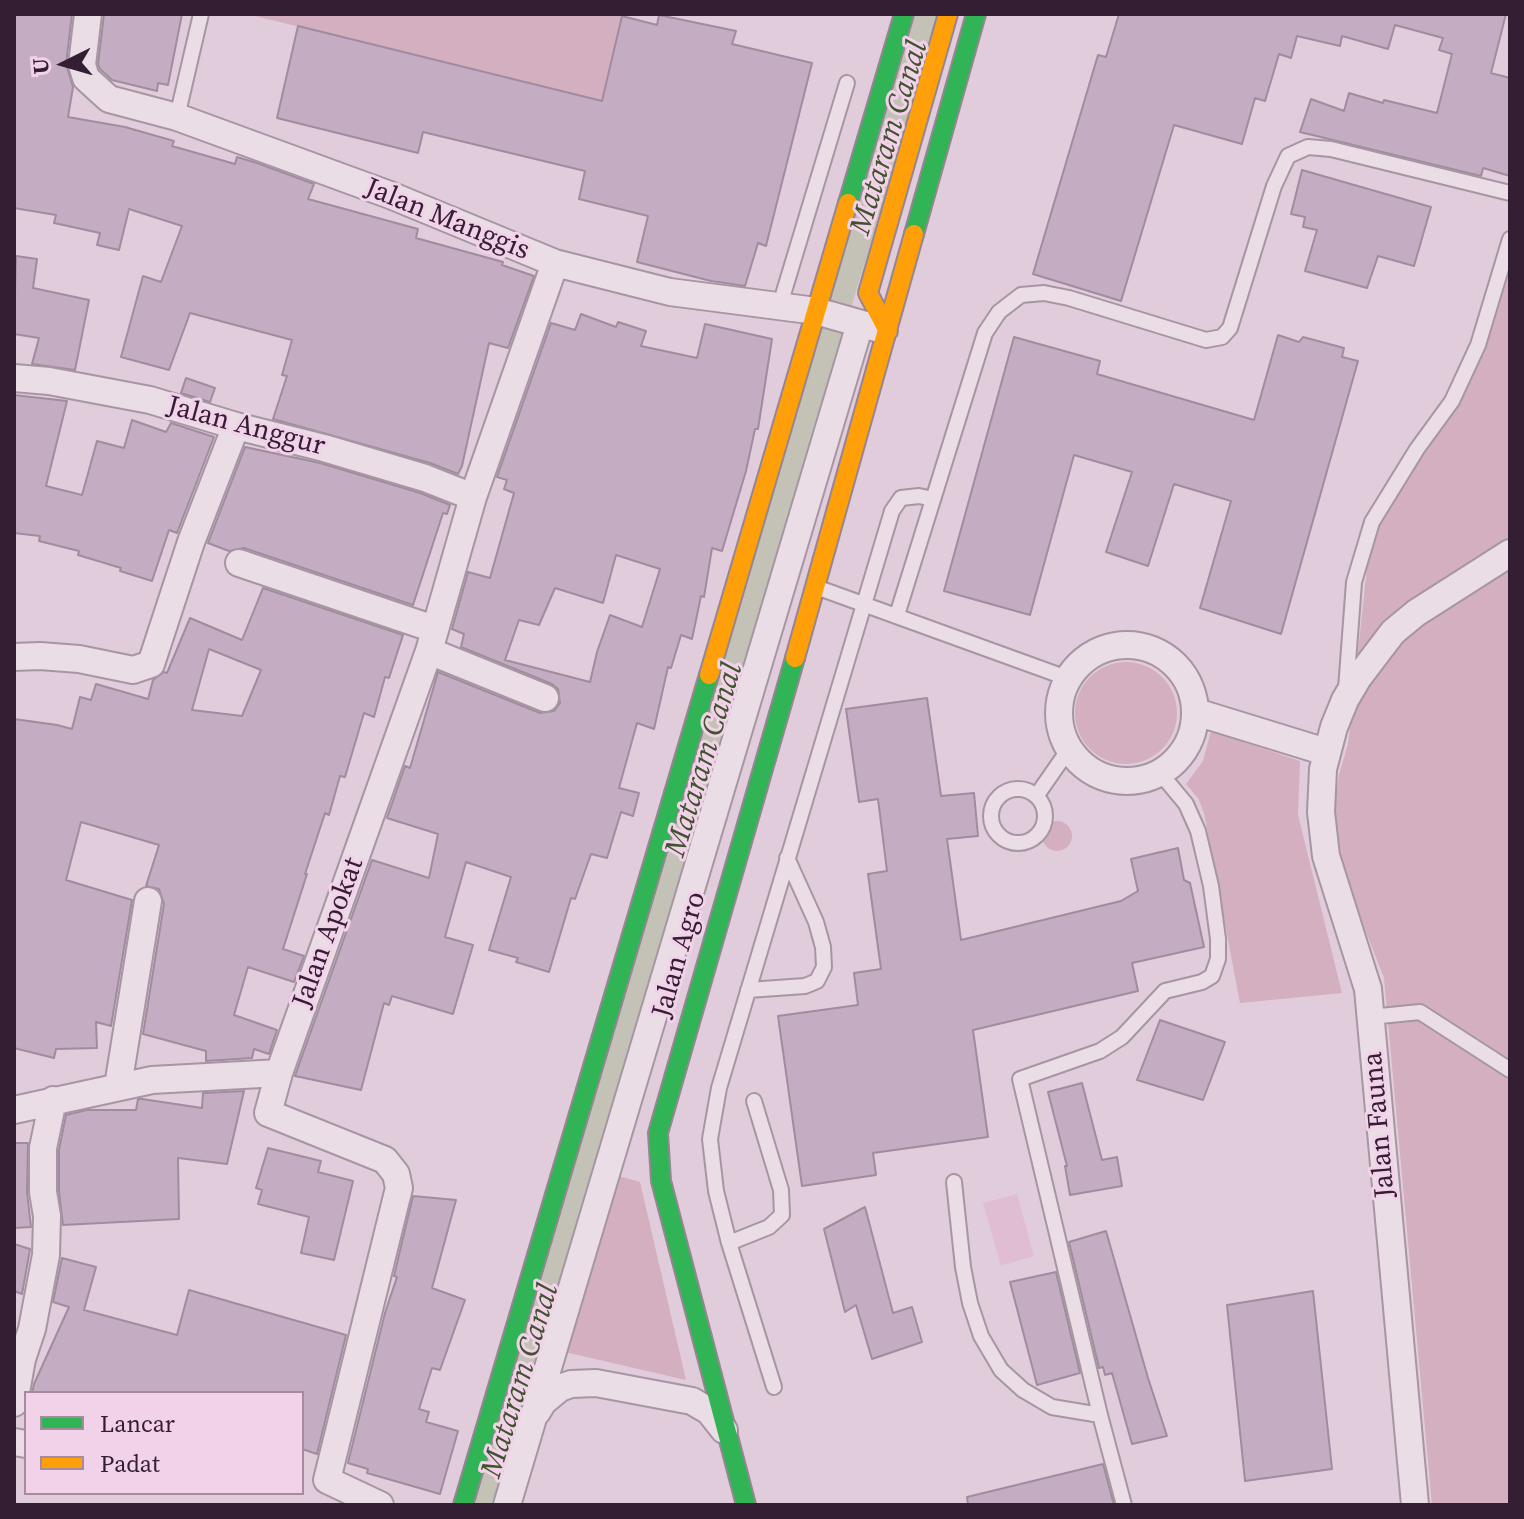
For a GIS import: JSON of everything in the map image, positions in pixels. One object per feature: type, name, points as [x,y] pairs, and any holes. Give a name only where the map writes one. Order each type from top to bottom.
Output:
[{"type":"main road","points":[[463,1505],[820,312],[904,14]]},
{"type":"main road","points":[[888,331],[868,293],[948,14]]},
{"type":"main road","name":"Jalan Agro","points":[[746,1505],[661,1181],[658,1133],[976,14]]},
{"type":"street","name":"Jalan Manggis","points":[[88,14],[82,65],[86,78],[109,99],[177,117],[390,195],[555,263],[670,292],[820,312],[888,331]]},
{"type":"street","name":"Jalan Apokat","points":[[380,1505],[325,1492],[399,1188],[396,1174],[385,1160],[268,1113],[279,1073],[432,640],[473,497],[555,263]]},
{"type":"street","points":[[507,1505],[856,322]]},
{"type":"street","name":"Jalan Anggur","points":[[14,378],[49,381],[150,400],[425,478],[473,497]]},
{"type":"street","points":[[14,657],[79,659],[133,670],[151,664],[191,542],[236,426]]},
{"type":"street","name":"Jalan Fauna","points":[[1415,1505],[1365,972],[1326,856],[1321,812],[1326,752],[1345,700],[1393,632],[1416,613],[1510,553]]},
{"type":"street","points":[[239,563],[432,640],[545,698]]},
{"type":"street","points":[[1132,644],[1153,649],[1171,660],[1186,679],[1196,712],[1195,725],[1186,748],[1161,774],[1127,782],[1103,778],[1083,766],[1069,749],[1061,730],[1059,708],[1067,678],[1091,654],[1111,646],[1132,644]]},
{"type":"street","points":[[1196,712],[1326,752]]},
{"type":"street","points":[[118,1086],[148,901]]},
{"type":"street","points":[[14,1110],[118,1086],[200,1076],[279,1073]]},
{"type":"street","points":[[14,1403],[46,1255],[43,1148],[53,1100]]},
{"type":"street","points":[[533,1420],[543,1402],[560,1388],[571,1384],[596,1383],[692,1401],[709,1411],[728,1437]]},
{"type":"lane","points":[[177,117],[201,14]]},
{"type":"lane","points":[[779,308],[847,83]]},
{"type":"lane","points":[[897,615],[985,333],[999,312],[1021,295],[1044,293],[1069,298],[1206,340],[1222,337],[1230,328],[1274,186],[1288,156],[1308,147],[1331,149],[1510,193]]},
{"type":"lane","points":[[1345,700],[1354,582],[1372,522],[1417,449],[1452,401],[1478,345],[1510,239]]},
{"type":"lane","points":[[774,1387],[716,1191],[710,1139],[719,1088],[892,511],[901,498],[919,496],[933,499]]},
{"type":"lane","points":[[815,587],[1067,678]]},
{"type":"lane","points":[[1037,795],[1069,749]]},
{"type":"lane","points":[[1124,1505],[1020,1079],[1100,1051],[1122,1037],[1165,991],[1202,982],[1212,976],[1218,959],[1218,939],[1211,886],[1198,831],[1186,804],[1161,774]]},
{"type":"lane","points":[[748,990],[805,986],[817,981],[824,967],[823,947],[816,922],[787,858]]},
{"type":"lane","points":[[1370,1017],[1420,1012],[1510,1070]]},
{"type":"lane","points":[[729,1243],[769,1227],[782,1215],[781,1190],[754,1101]]},
{"type":"lane","points":[[954,1182],[970,1303],[981,1336],[1001,1370],[1023,1390],[1052,1407],[1100,1415]]},
{"type":"shaded area","points":[[247,14],[623,14],[602,101]]},
{"type":"shaded area","points":[[1510,237],[1510,1505],[1432,1505],[1384,978],[1343,873],[1333,811],[1348,744],[1372,522],[1446,410]]},
{"type":"shaded area","points":[[1126,662],[1145,666],[1162,677],[1173,694],[1177,713],[1173,732],[1162,749],[1145,760],[1126,764],[1107,760],[1090,749],[1079,732],[1075,713],[1079,694],[1090,677],[1107,666]]},
{"type":"shaded area","points":[[1211,731],[1300,761],[1298,815],[1342,993],[1240,1003],[1204,813],[1198,798],[1186,784],[1203,761]]},
{"type":"shaded area","points":[[1057,821],[1067,826],[1072,836],[1067,846],[1057,851],[1047,846],[1042,836],[1047,826]]},
{"type":"shaded area","points":[[615,1175],[640,1182],[686,1380],[565,1352]]},
{"type":"shaded area","points":[[1017,1194],[1034,1256],[1001,1266],[983,1203]]},
{"type":"building","points":[[14,14],[72,14],[66,64],[73,87],[68,117],[125,127],[174,141],[172,146],[235,164],[237,157],[257,163],[314,184],[308,199],[418,229],[416,238],[503,262],[502,265],[534,276],[508,348],[489,343],[458,474],[430,463],[273,419],[287,376],[282,375],[292,340],[190,313],[169,370],[121,357],[143,276],[161,282],[182,226],[129,209],[119,250],[97,245],[100,233],[54,223],[56,215],[14,208]]},
{"type":"building","points":[[104,14],[182,14],[168,85],[158,83],[157,91],[112,80],[100,69]]},
{"type":"building","points":[[1119,14],[1506,14],[1491,73],[1510,78],[1510,176],[1483,168],[1481,176],[1300,132],[1311,99],[1344,111],[1349,93],[1437,113],[1452,54],[1439,50],[1443,38],[1395,25],[1388,49],[1342,36],[1340,46],[1297,36],[1291,58],[1279,54],[1265,101],[1255,98],[1242,144],[1174,125],[1121,301],[1033,274],[1098,55],[1106,57]]},
{"type":"building","points":[[659,15],[736,31],[732,44],[812,63],[766,246],[758,243],[745,286],[711,281],[637,262],[648,216],[579,199],[585,171],[423,132],[418,153],[277,118],[298,26],[602,101],[622,16],[657,25]]},
{"type":"building","points":[[1302,170],[1431,207],[1414,266],[1378,256],[1367,288],[1305,271],[1317,230],[1303,227],[1305,217],[1291,214]]},
{"type":"building","points":[[16,256],[37,259],[33,288],[89,300],[75,370],[32,364],[39,338],[14,334]]},
{"type":"building","points":[[581,314],[616,327],[618,322],[646,331],[641,346],[697,358],[705,324],[772,339],[758,429],[755,429],[722,551],[712,548],[704,597],[701,596],[692,639],[681,635],[671,668],[668,667],[654,729],[637,723],[619,788],[639,793],[633,816],[621,812],[607,858],[591,854],[575,899],[571,898],[549,972],[516,962],[518,958],[489,950],[511,877],[466,862],[445,937],[473,945],[453,1014],[392,996],[389,1005],[384,1003],[361,1090],[295,1076],[372,860],[429,878],[438,834],[387,818],[405,766],[410,768],[438,672],[540,713],[554,711],[560,703],[558,689],[552,684],[461,647],[464,634],[452,629],[468,572],[490,578],[514,493],[504,489],[507,480],[497,477],[551,323],[575,330]],"holes":[[[616,555],[660,569],[642,627],[610,615],[590,682],[505,660],[519,620],[539,625],[555,588],[603,603]]]},
{"type":"building","points":[[1278,335],[1299,342],[1303,337],[1344,348],[1342,357],[1358,361],[1281,634],[1200,608],[1231,501],[1174,484],[1148,566],[1106,552],[1132,472],[1074,455],[1030,615],[944,591],[1014,337],[1100,361],[1097,374],[1254,420]]},
{"type":"building","points":[[186,378],[215,388],[210,402],[181,393]]},
{"type":"building","points":[[14,395],[67,401],[46,486],[82,495],[97,441],[124,448],[132,420],[166,432],[171,423],[214,437],[177,533],[169,530],[152,581],[78,555],[79,551],[39,541],[40,536],[14,533]]},
{"type":"building","points":[[245,447],[320,463],[450,505],[447,514],[443,513],[413,605],[244,548],[229,551],[208,543]]},
{"type":"building","points":[[263,588],[403,635],[389,678],[385,677],[374,717],[364,713],[345,777],[340,776],[329,815],[325,813],[305,874],[283,949],[304,956],[294,982],[248,967],[234,1015],[277,1030],[269,1054],[254,1049],[252,1058],[206,1061],[206,1051],[143,1034],[164,904],[159,889],[146,886],[159,845],[81,822],[66,880],[132,900],[111,1026],[96,1022],[97,1048],[56,1049],[54,1058],[14,1048],[14,719],[72,729],[80,697],[91,700],[96,684],[148,699],[153,680],[167,673],[190,618],[242,640]],"holes":[[[209,649],[261,670],[242,716],[192,710]]]},
{"type":"building","points":[[927,698],[941,796],[974,793],[978,836],[947,839],[961,940],[1121,901],[1138,891],[1131,859],[1178,848],[1184,880],[1190,883],[1204,947],[1132,963],[1138,991],[973,1030],[988,1137],[873,1153],[876,1175],[802,1186],[778,1016],[858,1005],[854,973],[881,969],[868,874],[887,871],[878,799],[859,802],[846,709]]},
{"type":"building","points":[[1160,1020],[1225,1042],[1203,1100],[1137,1080]]},
{"type":"building","points":[[1082,1083],[1102,1160],[1117,1157],[1122,1186],[1070,1195],[1067,1166],[1048,1092]]},
{"type":"building","points":[[244,1091],[227,1164],[178,1158],[179,1219],[63,1225],[59,1150],[66,1115],[87,1110],[136,1110],[138,1099],[202,1108],[203,1093]]},
{"type":"building","points":[[14,1143],[28,1143],[27,1192],[31,1227],[14,1228]]},
{"type":"building","points":[[268,1148],[321,1161],[318,1172],[353,1181],[334,1260],[301,1253],[309,1217],[258,1204],[262,1190],[256,1188]]},
{"type":"building","points":[[413,1196],[456,1200],[432,1288],[465,1300],[440,1370],[432,1368],[419,1409],[429,1412],[426,1422],[458,1431],[440,1494],[367,1473],[368,1469],[348,1463],[385,1313],[397,1277],[394,1276]]},
{"type":"building","points":[[865,1207],[893,1313],[912,1307],[922,1342],[872,1359],[856,1305],[845,1312],[824,1229]]},
{"type":"building","points":[[1106,1231],[1167,1436],[1132,1444],[1112,1373],[1105,1375],[1103,1367],[1099,1368],[1069,1242]]},
{"type":"building","points":[[14,1244],[30,1249],[22,1294],[14,1291]]},
{"type":"building","points":[[62,1258],[96,1267],[84,1310],[177,1335],[189,1290],[346,1335],[317,1454],[304,1450],[304,1391],[32,1391],[69,1307],[53,1302]]},
{"type":"building","points":[[1056,1272],[1080,1373],[1037,1385],[1010,1282]]},
{"type":"building","points":[[1313,1291],[1332,1469],[1245,1481],[1227,1305]]},
{"type":"building","points":[[1103,1464],[1114,1505],[968,1505],[967,1497]]},
{"type":"waterway","name":"Mataram Canal","points":[[484,1505],[843,286],[927,14]]},
{"type":"traffic: fast","points":[[848,203],[904,14]]},
{"type":"traffic: fast","points":[[914,234],[976,14]]},
{"type":"traffic: fast","points":[[746,1505],[661,1181],[658,1133],[795,658]]},
{"type":"traffic: fast","points":[[463,1505],[709,675]]},
{"type":"traffic: slow","points":[[888,331],[868,293],[948,14]]},
{"type":"traffic: slow","points":[[709,675],[848,203]]},
{"type":"traffic: slow","points":[[795,658],[914,234]]}]
